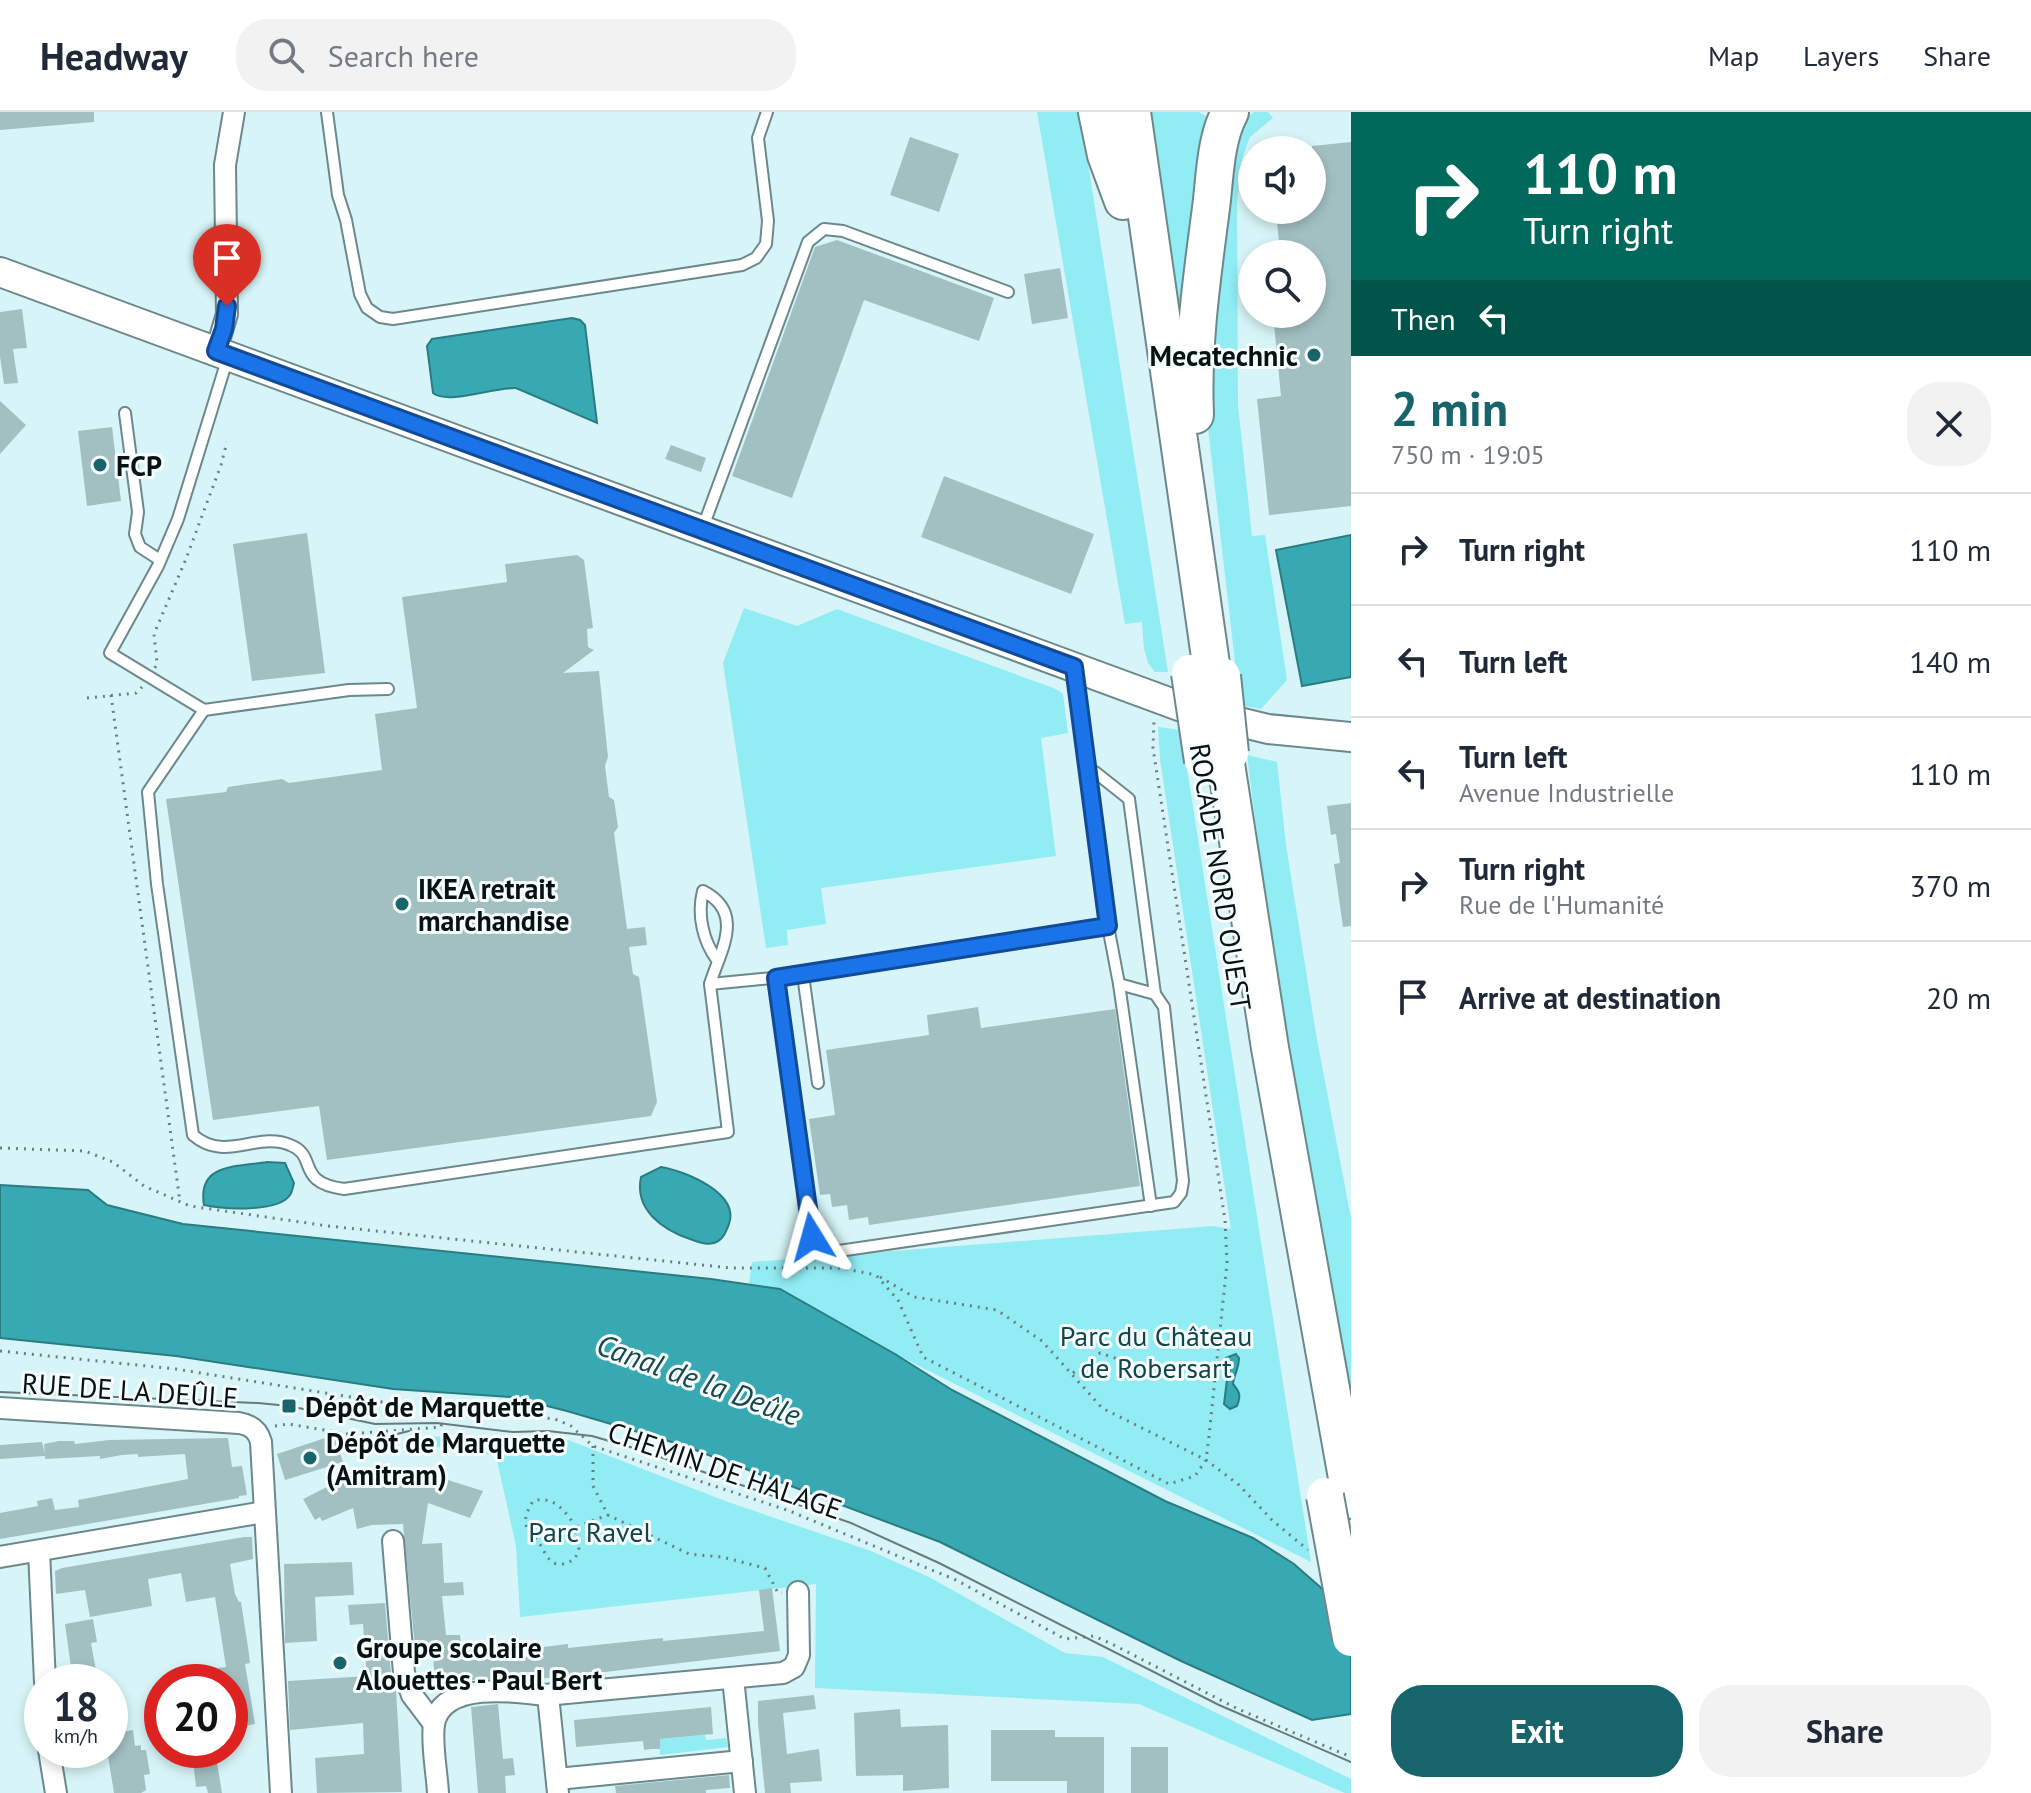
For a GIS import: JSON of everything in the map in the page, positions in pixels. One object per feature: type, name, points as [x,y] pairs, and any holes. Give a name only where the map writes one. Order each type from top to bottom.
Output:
[{"type":"highway","points":[[1097,112],[1106,155],[1123,201]]},
{"type":"highway","name":"ROCADE NORD OUEST","points":[[1110,112],[1123,201],[1209,676],[1227,750],[1237,835],[1338,1498],[1351,1638]]},
{"type":"highway","name":"ROCADE NORD OUEST","points":[[1132,112],[1209,676]]},
{"type":"highway","points":[[1209,676],[1194,387],[1196,336],[1210,215],[1222,132],[1230,112]]},
{"type":"highway","name":"ROCADE NORD OUEST","points":[[1227,750],[1237,988],[1338,1498]]},
{"type":"street","points":[[222,353],[227,314],[225,165],[234,112]]},
{"type":"street","points":[[0,272],[1157,697],[1190,710],[1227,750],[1301,734],[1351,737]]},
{"type":"street","name":"RUE DE LA DEÛLE","points":[[0,1408],[239,1423],[255,1429]]},
{"type":"street","points":[[255,1429],[261,1442],[281,1793]]},
{"type":"street","points":[[0,1557],[264,1512]]},
{"type":"street","points":[[393,1541],[404,1673],[412,1695],[434,1724]]},
{"type":"street","points":[[39,1551],[44,1664]]},
{"type":"street","points":[[438,1793],[434,1724],[445,1705],[464,1695],[524,1690],[548,1695],[783,1673],[794,1667],[799,1655],[798,1592]]},
{"type":"street","points":[[733,1678],[745,1793]]},
{"type":"street","points":[[548,1695],[558,1786],[742,1761]]},
{"type":"street","points":[[52,1768],[56,1793]]},
{"type":"lane","points":[[327,112],[338,195],[360,294],[367,308],[380,317],[393,319],[742,265],[756,258],[766,244],[768,221],[758,138],[767,112]]},
{"type":"lane","points":[[702,529],[808,242],[824,229],[843,231],[1008,292]]},
{"type":"lane","points":[[222,353],[185,499],[160,560],[110,653],[204,710],[349,690],[388,689]]},
{"type":"lane","points":[[125,413],[138,512],[135,534],[140,547],[160,560]]},
{"type":"lane","points":[[1074,667],[1108,926],[1151,1206]]},
{"type":"lane","points":[[204,710],[148,792],[157,884],[193,1135],[204,1144],[220,1148],[279,1142],[291,1145],[301,1151],[315,1180],[326,1187],[344,1189],[728,1132],[710,984],[717,960],[725,949],[727,934],[724,909],[703,891],[699,906],[706,946],[717,960]]},
{"type":"lane","points":[[776,978],[812,1237],[818,1247],[832,1252],[1174,1202],[1181,1193],[1183,1181],[1164,1007],[1155,994],[1129,799],[1095,772],[1088,774]]},
{"type":"lane","points":[[710,984],[803,975],[1108,926]]},
{"type":"lane","points":[[803,975],[818,1083]]},
{"type":"lane","points":[[1119,984],[1155,994]]},
{"type":"path","points":[[87,698],[136,693],[157,663],[154,634],[186,559],[227,442]]},
{"type":"path","points":[[111,695],[180,1202]]},
{"type":"path","points":[[876,1275],[898,1300],[923,1357],[1169,1484],[1195,1476],[1206,1460],[1227,1263],[1225,1220],[1153,748],[1157,697]]},
{"type":"path","points":[[0,1148],[85,1151],[113,1162],[144,1186],[190,1206],[328,1226],[731,1268],[841,1268],[876,1275],[914,1297],[997,1310],[1042,1341],[1102,1408],[1206,1460],[1239,1485],[1272,1520],[1308,1550]]},
{"type":"path","name":"CHEMIN DE HALAGE","points":[[0,1351],[176,1369],[376,1402],[555,1419],[571,1426],[593,1446],[787,1510],[956,1580],[1065,1639],[1094,1636],[1238,1709],[1351,1757]]},
{"type":"path","points":[[1072,1374],[1100,1353],[1118,1359]]},
{"type":"path","points":[[255,1429],[288,1424],[348,1434],[441,1427],[444,1410]]},
{"type":"path","points":[[593,1446],[593,1486],[608,1515],[689,1554],[722,1557],[765,1568],[778,1593],[798,1592]]},
{"type":"path","points":[[542,1498],[550,1500],[557,1503],[576,1527],[579,1548],[575,1559],[554,1564],[546,1558],[526,1524],[527,1512],[533,1501],[542,1498]]},
{"type":"path","points":[[576,1527],[608,1515]]},
{"type":"green space","points":[[1037,112],[1080,112],[1168,672],[1155,672],[1148,663],[1142,622],[1125,624]]},
{"type":"green space","points":[[1151,112],[1199,112],[1212,120],[1181,326]]},
{"type":"green space","points":[[1254,112],[1268,112],[1273,118],[1251,136],[1238,136],[1238,405],[1252,536],[1265,535],[1287,680],[1261,709],[1240,705],[1208,428],[1206,344],[1230,150],[1243,120]]},
{"type":"green space","points":[[744,608],[797,626],[837,609],[1063,694],[1068,733],[1041,738],[1056,856],[821,888],[826,924],[787,930],[788,945],[766,948],[723,663]]},
{"type":"green space","name":"Parc du Château de Robersart","points":[[1158,727],[1181,730],[1311,1562],[895,1354],[780,1289],[749,1284],[752,1262],[1213,1226],[1231,1229],[1160,759]]},
{"type":"green space","points":[[1247,755],[1277,762],[1286,845],[1316,1034],[1351,1218],[1351,1406],[1268,923]]},
{"type":"green space","name":"Parc Ravel","points":[[416,1436],[568,1440],[728,1502],[871,1551],[929,1577],[1065,1653],[1103,1657],[1351,1779],[1351,1793],[1139,1704],[815,1688],[816,1584],[520,1617],[516,1546],[496,1456],[404,1442]]},
{"type":"green space","points":[[705,1735],[706,1740],[726,1738],[728,1747],[660,1755],[660,1739]]},
{"type":"water","points":[[572,318],[585,325],[597,423],[516,388],[450,397],[433,393],[427,346],[432,339]]},
{"type":"water","points":[[1351,535],[1351,677],[1302,686],[1276,550]]},
{"type":"water","points":[[285,1163],[294,1183],[284,1201],[249,1208],[204,1205],[203,1191],[213,1174],[232,1167]]},
{"type":"water","points":[[661,1167],[683,1173],[719,1193],[730,1213],[729,1224],[720,1240],[711,1244],[680,1235],[661,1224],[646,1209],[640,1189],[641,1177]]},
{"type":"water","name":"Canal de la Deûle","points":[[0,1185],[88,1190],[107,1205],[183,1224],[711,1279],[780,1289],[952,1390],[1165,1501],[1253,1538],[1294,1564],[1335,1600],[1351,1605],[1351,1714],[1312,1720],[1181,1661],[940,1542],[682,1445],[567,1411],[511,1397],[393,1389],[176,1356],[0,1338]]},
{"type":"water","points":[[1236,1354],[1239,1362],[1233,1384],[1239,1399],[1237,1406],[1230,1409],[1224,1404],[1228,1371],[1226,1358]]},
{"type":"building","points":[[0,112],[94,112],[94,122],[0,130]]},
{"type":"building","points":[[910,137],[959,154],[939,212],[890,195]]},
{"type":"building","name":"Mecatechnic","points":[[1351,142],[1351,506],[1269,515],[1257,399],[1281,396],[1274,328],[1326,328],[1326,240],[1279,240],[1277,224],[1326,224],[1326,145]]},
{"type":"building","points":[[837,240],[994,298],[979,341],[864,300],[792,498],[732,476],[815,247]]},
{"type":"building","points":[[1060,268],[1068,318],[1032,324],[1024,274]]},
{"type":"building","points":[[22,309],[27,348],[13,349],[18,383],[4,384],[0,356],[0,312]]},
{"type":"building","points":[[0,401],[26,425],[0,454]]},
{"type":"building","points":[[112,427],[121,501],[87,506],[78,431]]},
{"type":"building","points":[[671,445],[706,458],[701,472],[665,459]]},
{"type":"building","points":[[944,476],[1094,534],[1071,594],[921,537]]},
{"type":"building","points":[[307,533],[325,673],[252,681],[233,544]]},
{"type":"building","name":"IKEA retrait marchandise","points":[[577,555],[584,560],[593,628],[587,629],[588,647],[594,650],[563,673],[599,671],[608,757],[605,766],[609,797],[614,800],[618,827],[614,833],[627,929],[645,927],[647,945],[629,947],[633,974],[639,977],[657,1102],[651,1116],[327,1160],[319,1106],[213,1120],[166,799],[226,792],[228,787],[282,779],[289,783],[382,770],[375,714],[417,708],[402,597],[507,582],[505,564]]},
{"type":"building","points":[[1351,803],[1351,926],[1343,927],[1334,864],[1340,863],[1336,834],[1331,835],[1327,806]]},
{"type":"building","points":[[978,1007],[981,1028],[1115,1009],[1140,1186],[869,1225],[868,1217],[849,1220],[847,1205],[832,1207],[830,1194],[820,1195],[809,1119],[835,1115],[826,1050],[929,1035],[927,1015]]},
{"type":"building","name":"Dépôt de Marquette (Amitram)","points":[[334,1435],[343,1462],[285,1480],[277,1454]]},
{"type":"building","points":[[228,1438],[232,1467],[242,1466],[247,1495],[0,1539],[0,1513],[38,1506],[37,1501],[52,1498],[55,1510],[79,1507],[78,1500],[188,1479],[185,1454],[138,1457],[138,1454],[100,1459],[100,1456],[45,1459],[45,1456],[0,1459],[0,1445],[42,1442],[45,1454],[44,1444],[59,1441],[74,1441],[75,1444],[109,1440]]},
{"type":"building","points":[[390,1471],[432,1475],[483,1491],[470,1518],[428,1503],[422,1544],[442,1543],[444,1583],[463,1582],[464,1595],[442,1596],[446,1635],[460,1635],[463,1660],[531,1657],[536,1655],[535,1648],[568,1644],[568,1648],[764,1631],[759,1590],[772,1588],[780,1651],[555,1678],[481,1679],[435,1684],[433,1655],[416,1658],[403,1524],[357,1529],[353,1508],[322,1521],[320,1517],[315,1520],[303,1499],[347,1477]]},
{"type":"building","points":[[252,1537],[253,1559],[230,1564],[235,1594],[241,1602],[250,1663],[226,1664],[215,1597],[186,1602],[181,1573],[148,1579],[152,1606],[90,1617],[85,1590],[56,1594],[55,1571]]},
{"type":"building","points":[[352,1562],[354,1595],[315,1597],[317,1641],[285,1643],[284,1564]]},
{"type":"building","points":[[385,1603],[391,1674],[396,1690],[402,1792],[317,1793],[315,1758],[364,1754],[363,1723],[290,1730],[288,1681],[367,1676],[363,1624],[350,1625],[348,1605]]},
{"type":"building","points":[[93,1619],[97,1642],[91,1643],[95,1664],[71,1664],[65,1624]]},
{"type":"building","points":[[248,1682],[255,1724],[248,1725]]},
{"type":"building","points":[[814,1695],[816,1709],[783,1713],[787,1754],[819,1749],[822,1781],[790,1783],[791,1793],[765,1793],[758,1701]]},
{"type":"building","points":[[498,1704],[503,1759],[513,1758],[515,1775],[505,1776],[506,1793],[478,1793],[471,1707]]},
{"type":"building","points":[[711,1707],[713,1734],[660,1739],[660,1749],[644,1750],[643,1741],[576,1747],[574,1720]]},
{"type":"building","points":[[900,1709],[901,1727],[948,1725],[949,1788],[903,1791],[903,1775],[856,1776],[854,1713]]},
{"type":"building","points":[[133,1730],[135,1746],[141,1745],[141,1750],[144,1750],[144,1768],[149,1768],[150,1774],[144,1775],[146,1790],[141,1793],[114,1793],[110,1768],[128,1768],[128,1731]]},
{"type":"building","points":[[991,1730],[1055,1730],[1055,1737],[1104,1737],[1104,1793],[1067,1793],[1067,1781],[991,1781]]},
{"type":"building","points":[[1131,1747],[1168,1747],[1168,1793],[1131,1793]]},
{"type":"building","points":[[194,1768],[218,1768],[222,1793],[208,1793],[206,1786],[196,1787]]},
{"type":"building","points":[[729,1775],[730,1788],[706,1790],[706,1793],[616,1793],[615,1786]]},
{"type":"tram line","points":[[0,1392],[258,1403],[289,1406],[375,1424],[437,1423],[513,1432],[548,1431],[592,1436],[851,1523],[939,1563],[1219,1705],[1351,1762]]},
{"type":"tram line","points":[[338,1449],[409,1431]]},
{"type":"place","name":"Mecatechnic","points":[[1314,355]]},
{"type":"place","name":"FCP","points":[[100,465]]},
{"type":"place","name":"IKEA retrait marchandise","points":[[402,904]]},
{"type":"place","name":"Dépôt de Marquette","points":[[289,1406]]},
{"type":"place","name":"Dépôt de Marquette (Amitram)","points":[[310,1458]]},
{"type":"place","name":"Groupe scolaire Alouettes - Paul Bert","points":[[340,1663]]},
{"type":"route","points":[[227,306],[224,329],[216,351],[1074,667],[1108,926],[776,978],[812,1237]]}]
